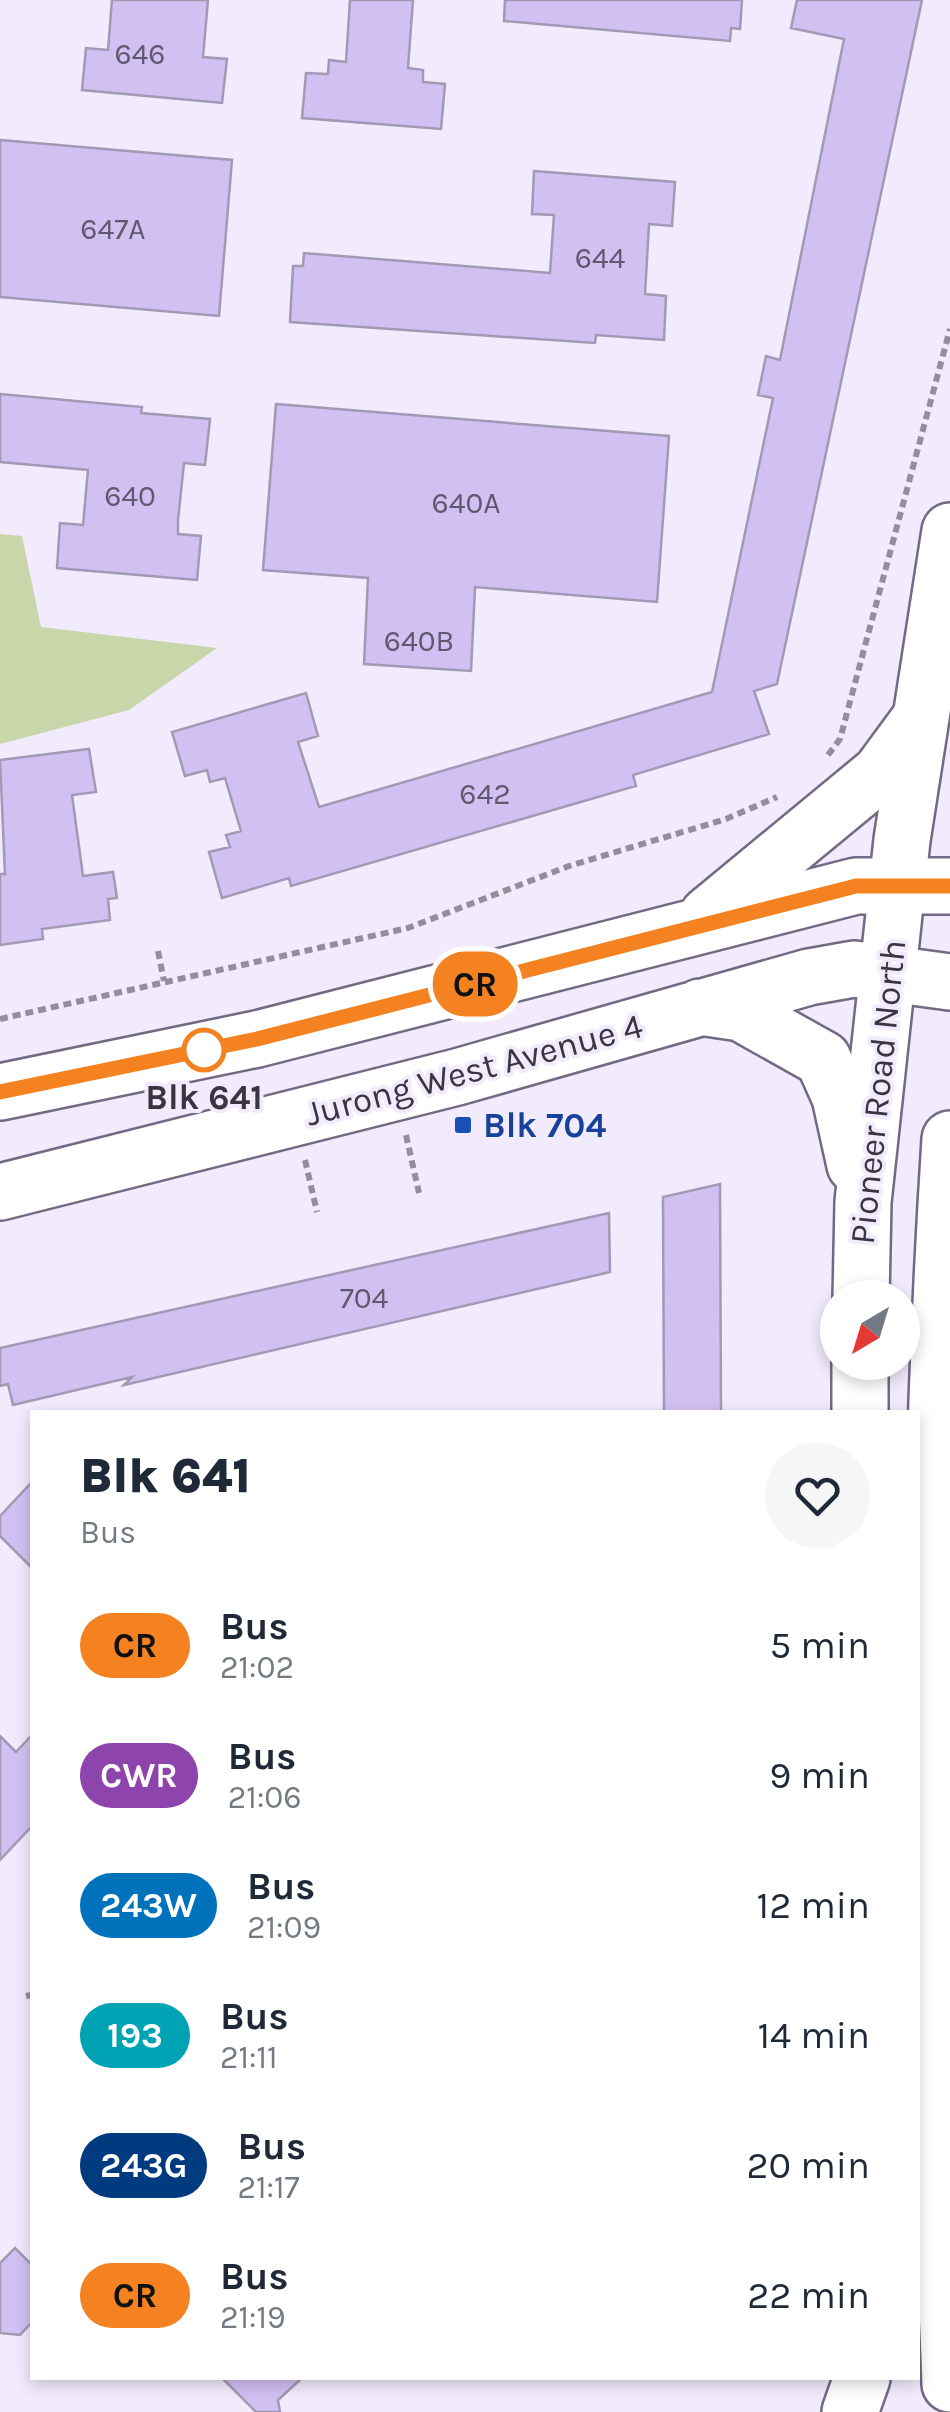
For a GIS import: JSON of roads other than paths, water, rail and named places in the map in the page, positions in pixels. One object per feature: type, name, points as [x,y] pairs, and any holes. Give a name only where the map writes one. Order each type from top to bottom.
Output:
[{"type":"main road","name":"Pioneer Road North","points":[[862,1280],[863,1202],[890,974],[924,886],[922,716],[950,531]]},
{"type":"main road","points":[[694,926],[880,773],[922,716]]},
{"type":"main road","points":[[0,1092],[257,1039],[856,886],[924,886]]},
{"type":"main road","name":"Jurong West Avenue 4","points":[[0,1192],[457,1077],[809,977],[854,970],[950,982]]},
{"type":"main road","points":[[700,1008],[741,1013],[823,1059],[840,1097],[863,1202]]},
{"type":"main road","points":[[950,1139],[937,1343],[931,1700],[932,1934],[950,2384]]},
{"type":"main road","points":[[860,1380],[860,1410]]},
{"type":"main road","points":[[850,2412],[861,2380]]},
{"type":"main road","points":[[877,2380],[878,2412]]},
{"type":"place","name":"Blk 641","points":[[204,1050]]},
{"type":"place","name":"Blk 704","points":[[463,1125]]}]
